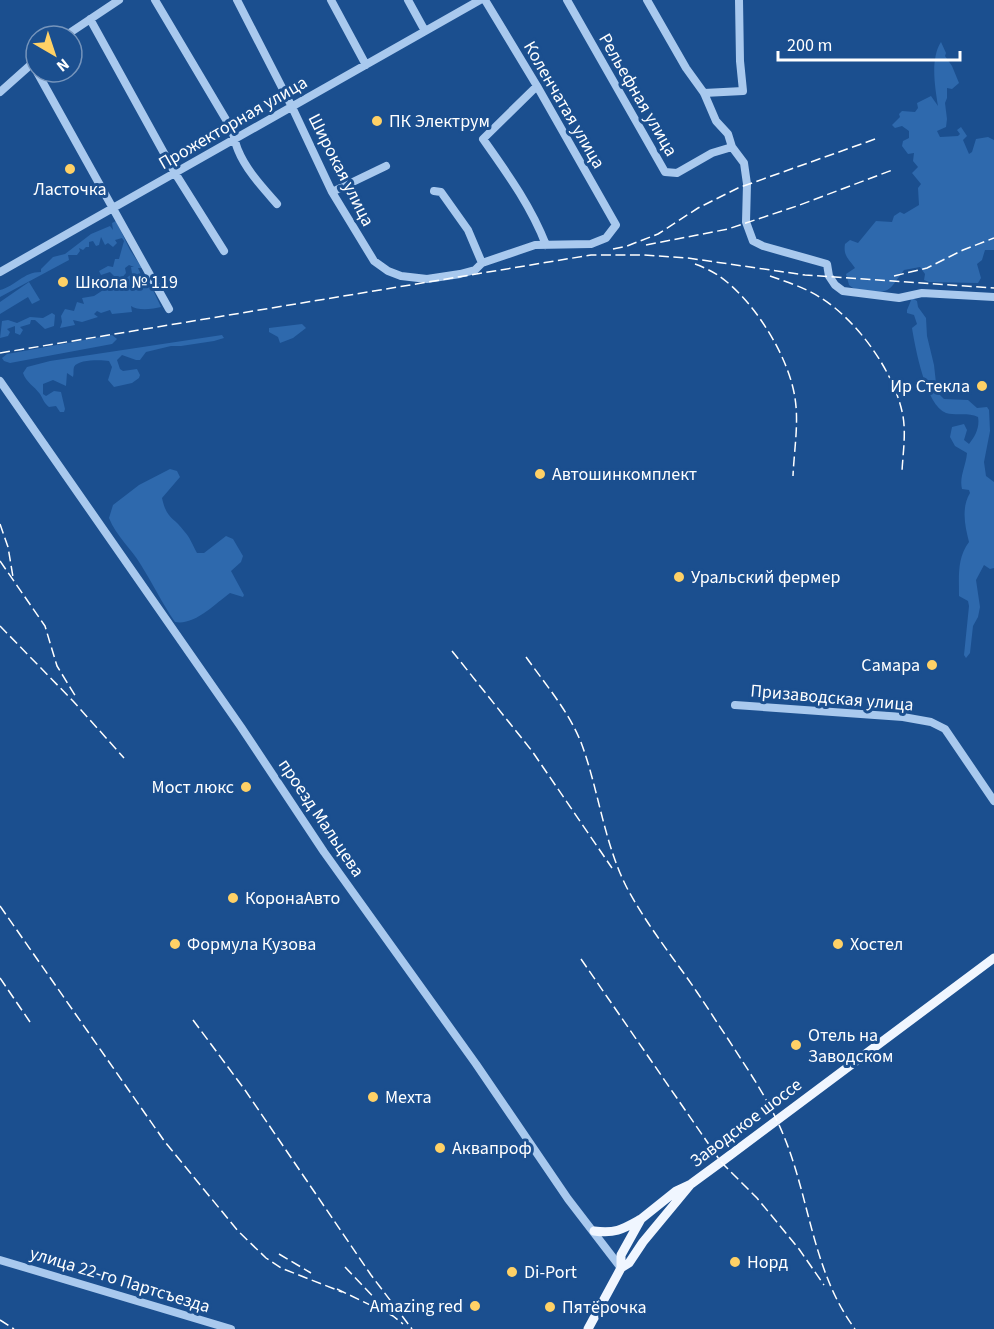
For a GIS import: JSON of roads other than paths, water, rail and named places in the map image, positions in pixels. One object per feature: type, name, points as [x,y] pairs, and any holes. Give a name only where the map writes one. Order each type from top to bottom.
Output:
[{"type":"main road","name":"Заводское шоссе","points":[[588,1329],[621,1268],[621,1255],[641,1219],[994,958]]},
{"type":"main road","name":"Заводское шоссе","points":[[621,1268],[629,1263],[643,1242],[691,1184]]},
{"type":"main road","points":[[594,1232],[617,1232],[641,1219]]},
{"type":"street","points":[[83,24],[119,0]]},
{"type":"street","points":[[154,0],[236,139],[238,150],[254,177],[277,204]]},
{"type":"street","name":"Широкая улица","points":[[237,0],[292,107],[332,192],[374,261],[388,271],[401,276],[427,279],[475,270],[482,263]]},
{"type":"street","points":[[332,0],[366,65]]},
{"type":"street","points":[[408,0],[425,31]]},
{"type":"street","name":"Прожекторная улица","points":[[0,272],[480,0]]},
{"type":"street","name":"Коленчатая улица","points":[[485,0],[616,225],[606,238],[591,244],[546,245]]},
{"type":"street","name":"Рельефная улица","points":[[567,0],[665,172],[677,173],[712,153],[732,147]]},
{"type":"street","points":[[647,0],[686,68],[704,93],[716,121],[728,134],[732,147],[744,163],[747,184],[747,222],[753,241],[763,246],[827,264],[829,276],[843,291],[899,298],[922,293],[994,297]]},
{"type":"street","points":[[704,93],[744,91],[740,61],[739,0]]},
{"type":"street","points":[[90,19],[175,173],[224,250]]},
{"type":"street","points":[[1,89],[24,74]]},
{"type":"street","points":[[45,84],[90,164],[96,182],[169,309]]},
{"type":"street","points":[[434,191],[441,192],[468,230],[482,263],[535,245],[546,245],[536,219],[483,139],[537,86]]},
{"type":"street","points":[[332,192],[386,166]]},
{"type":"street","name":"проезд Мальцева","points":[[0,381],[242,727],[324,852],[476,1064],[568,1199],[621,1268]]},
{"type":"street","name":"Призаводская улица","points":[[735,705],[903,717],[931,723],[945,729],[994,801]]},
{"type":"street","name":"улица 22-го Партсъезда","points":[[0,1260],[231,1329]]},
{"type":"railway","points":[[613,249],[658,234],[698,208],[738,188],[878,138]]},
{"type":"railway","points":[[646,245],[728,229],[895,169]]},
{"type":"railway","points":[[894,276],[927,268],[994,238]]},
{"type":"railway","points":[[0,353],[591,255],[688,258],[805,275],[994,288]]},
{"type":"railway","points":[[695,264],[716,274],[745,299],[768,331],[786,365],[796,408],[793,476]]},
{"type":"railway","points":[[770,276],[803,288],[821,298],[848,320],[873,349],[892,383],[903,416],[902,471]]},
{"type":"railway","points":[[0,524],[8,547],[13,577]]},
{"type":"railway","points":[[0,561],[45,626],[57,666],[76,697]]},
{"type":"railway","points":[[0,626],[73,701],[124,758]]},
{"type":"railway","points":[[452,651],[532,751],[612,868]]},
{"type":"railway","points":[[526,657],[577,733],[588,763],[607,835],[627,888],[652,929],[743,1062],[777,1121],[792,1158],[820,1259],[829,1283],[855,1329]]},
{"type":"railway","points":[[0,906],[165,1142],[238,1231],[266,1258],[281,1268],[342,1292]]},
{"type":"railway","points":[[581,959],[721,1162],[757,1198],[799,1249],[824,1285]]},
{"type":"railway","points":[[0,978],[30,1022]]},
{"type":"railway","points":[[193,1020],[245,1090],[371,1275],[412,1329]]},
{"type":"railway","points":[[279,1254],[311,1273]]},
{"type":"railway","points":[[345,1267],[382,1306]]},
{"type":"railway","points":[[337,1289],[393,1316],[403,1324]]},
{"type":"railway","points":[[0,1320],[14,1329]]},
{"type":"place","name":"ПК Электрум","points":[[377,121]]},
{"type":"place","name":"Ласточка","points":[[70,169]]},
{"type":"place","name":"Школа № 119","points":[[63,282]]},
{"type":"place","name":"Ир Стекла","points":[[982,386]]},
{"type":"place","name":"Автошинкомплект","points":[[540,474]]},
{"type":"place","name":"Уральский фермер","points":[[679,577]]},
{"type":"place","name":"Самара","points":[[932,665]]},
{"type":"place","name":"Мост люкс","points":[[246,787]]},
{"type":"place","name":"КоронаАвто","points":[[233,898]]},
{"type":"place","name":"Формула Кузова","points":[[175,944]]},
{"type":"place","name":"Хостел","points":[[838,944]]},
{"type":"place","name":"Отель на Заводском","points":[[796,1045]]},
{"type":"place","name":"Мехта","points":[[373,1097]]},
{"type":"place","name":"Аквапроф","points":[[440,1148]]},
{"type":"place","name":"Норд","points":[[735,1262]]},
{"type":"place","name":"Di-Port","points":[[512,1272]]},
{"type":"place","name":"Amazing red","points":[[475,1306]]},
{"type":"place","name":"Пятёрочка","points":[[550,1307]]}]
